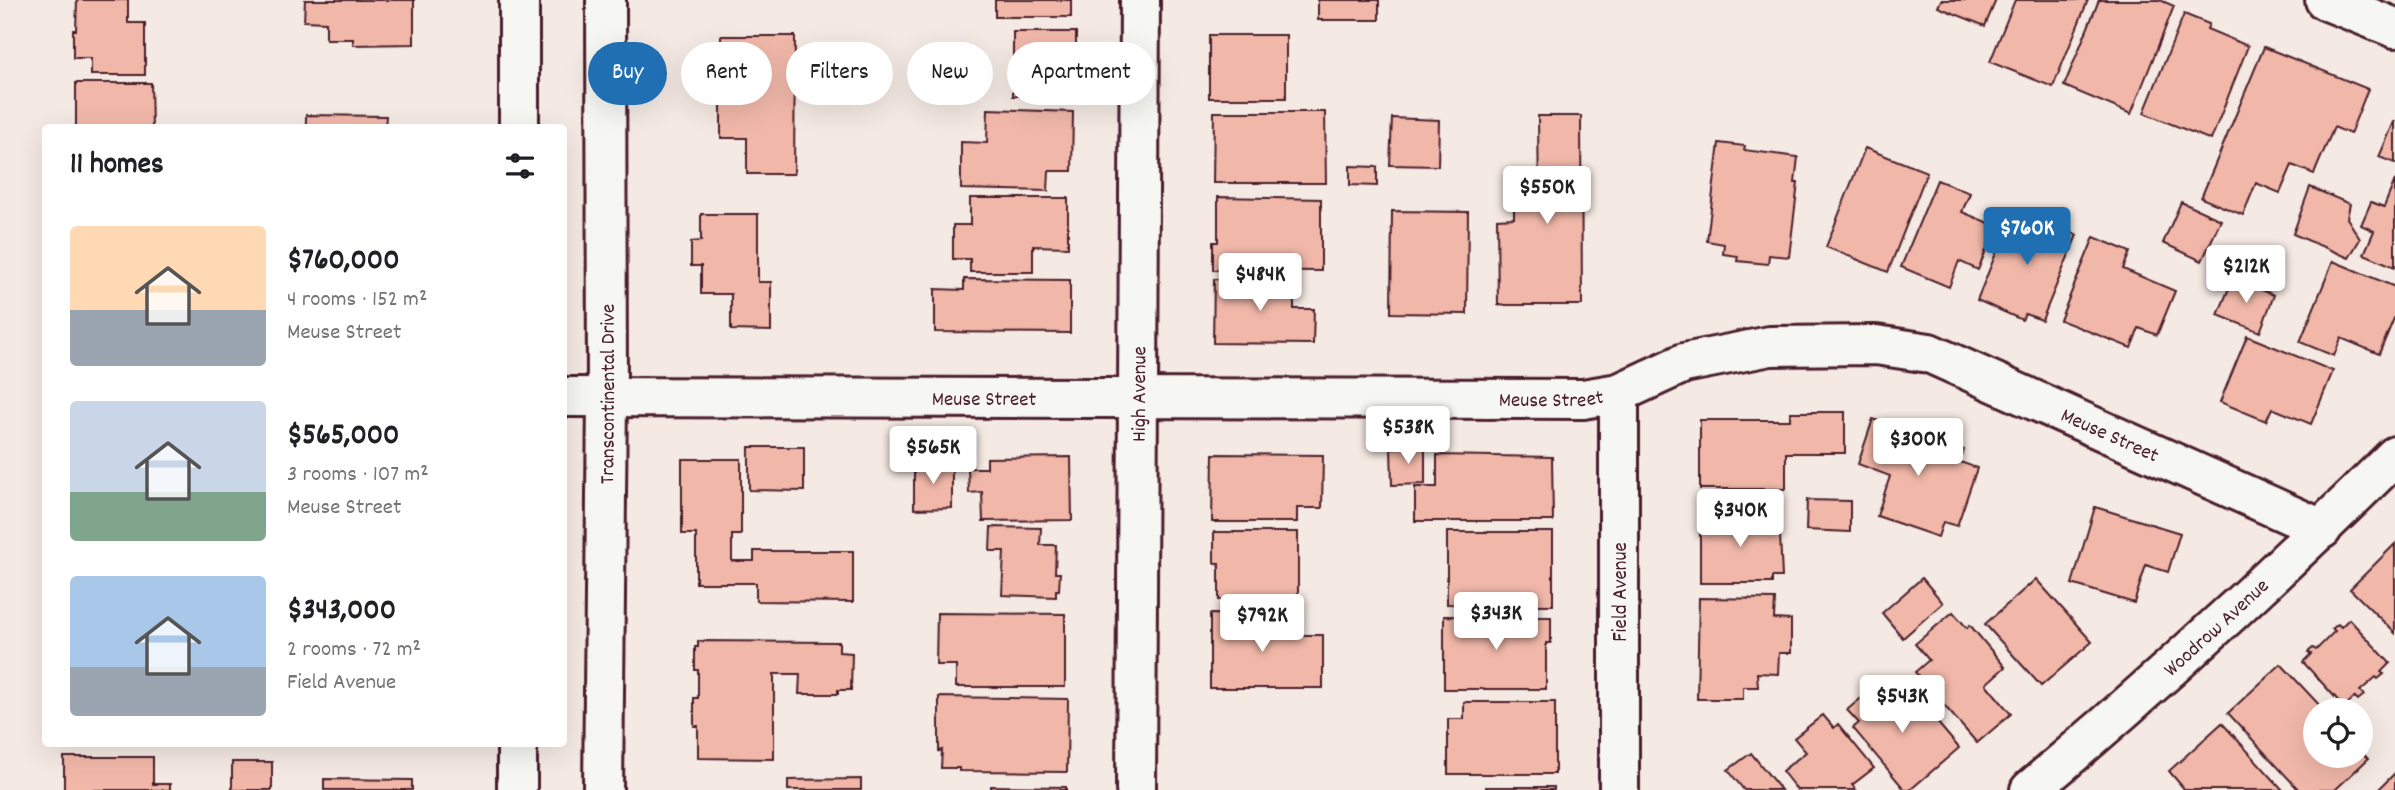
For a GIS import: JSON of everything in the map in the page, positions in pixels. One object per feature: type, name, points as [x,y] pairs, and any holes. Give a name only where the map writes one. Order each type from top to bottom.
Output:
[{"type":"street","points":[[519,0],[519,124]]},
{"type":"street","name":"Transcontinental Drive","points":[[603,790],[607,398],[606,0]]},
{"type":"street","name":"High Avenue","points":[[1136,790],[1140,0]]},
{"type":"street","points":[[2325,0],[2395,28]]},
{"type":"street","name":"Meuse Street","points":[[567,397],[1583,399],[1619,393],[1684,363],[1770,346],[1876,345],[1929,353],[2322,529]]},
{"type":"street","name":"Field Avenue","points":[[1619,393],[1619,790]]},
{"type":"street","name":"Woodrow Avenue","points":[[2030,790],[2098,733],[2322,529],[2395,456]]},
{"type":"street","points":[[517,747],[517,790]]},
{"type":"building","points":[[77,0],[128,0],[128,23],[145,23],[145,75],[91,75],[91,58],[73,58]]},
{"type":"building","points":[[305,0],[414,0],[414,44],[353,45],[353,39],[326,39],[326,22],[304,21]]},
{"type":"building","points":[[995,0],[1071,0],[1071,17],[995,17]]},
{"type":"building","points":[[1318,0],[1379,0],[1379,20],[1318,20]]},
{"type":"building","points":[[1941,0],[1996,0],[1985,26],[1938,7]]},
{"type":"building","points":[[2015,0],[2088,0],[2053,87],[1990,62]]},
{"type":"building","points":[[2099,0],[2160,0],[2174,6],[2131,114],[2064,86]]},
{"type":"building","points":[[2184,14],[2209,24],[2207,29],[2248,46],[2211,140],[2144,113]]},
{"type":"building","points":[[1013,32],[1076,32],[1076,42],[1013,42]]},
{"type":"building","points":[[1209,35],[1286,35],[1286,98],[1209,98]]},
{"type":"building","points":[[721,36],[795,36],[795,42],[786,42],[786,105],[794,105],[794,174],[747,174],[747,138],[721,138],[721,105],[772,105],[772,42],[721,42]]},
{"type":"building","points":[[2264,47],[2368,89],[2350,134],[2334,127],[2314,174],[2292,165],[2280,193],[2256,183],[2243,215],[2201,198]]},
{"type":"building","points":[[76,83],[151,83],[152,124],[76,124]]},
{"type":"building","points":[[988,109],[1073,112],[1072,171],[1049,171],[1048,191],[961,189],[961,142],[987,143]]},
{"type":"building","points":[[1214,112],[1325,112],[1326,183],[1213,183]]},
{"type":"building","points":[[306,115],[386,116],[385,124],[306,124]]},
{"type":"building","points":[[1538,116],[1581,116],[1582,305],[1498,305],[1497,219],[1514,218],[1514,206],[1539,206]]},
{"type":"building","points":[[1392,118],[1439,120],[1438,166],[1390,165]]},
{"type":"building","points":[[2395,122],[2395,163],[2379,157]]},
{"type":"building","points":[[1719,143],[1745,146],[1744,150],[1798,157],[1795,183],[1798,183],[1789,257],[1769,255],[1768,264],[1737,261],[1738,256],[1723,254],[1724,244],[1707,241]]},
{"type":"building","points":[[1865,148],[1927,172],[1888,272],[1826,247]]},
{"type":"building","points":[[1350,166],[1377,167],[1377,186],[1350,185]]},
{"type":"building","points":[[1937,180],[1970,193],[1962,212],[1996,226],[1978,270],[1959,261],[1949,287],[1901,267]]},
{"type":"building","points":[[2395,180],[2395,267],[2364,254],[2374,231],[2361,225],[2371,202],[2384,207]]},
{"type":"building","points":[[2310,187],[2350,204],[2347,218],[2360,239],[2349,258],[2293,234]]},
{"type":"building","points":[[1218,197],[1321,199],[1321,271],[1213,270],[1213,242],[1218,242]]},
{"type":"building","points":[[970,198],[1068,198],[1068,247],[1033,246],[1033,272],[970,272],[970,259],[953,259],[953,225],[970,225]]},
{"type":"building","points":[[2181,202],[2221,220],[2202,261],[2163,243]]},
{"type":"building","points":[[2014,209],[2077,235],[2042,320],[2025,314],[2022,320],[1977,300]]},
{"type":"building","points":[[1392,211],[1468,212],[1467,314],[1391,313]]},
{"type":"building","points":[[701,214],[758,214],[758,282],[771,282],[771,331],[731,330],[731,294],[701,294],[701,266],[691,266],[691,242],[701,241]]},
{"type":"building","points":[[2094,237],[2130,252],[2123,269],[2175,291],[2157,335],[2139,328],[2131,348],[2060,320]]},
{"type":"building","points":[[2333,261],[2395,287],[2395,316],[2379,354],[2341,338],[2334,356],[2300,342]]},
{"type":"building","points":[[2233,278],[2274,295],[2260,332],[2218,315]]},
{"type":"building","points":[[964,279],[1070,280],[1070,333],[935,332],[935,289],[964,290]]},
{"type":"building","points":[[1214,279],[1294,280],[1294,309],[1314,309],[1313,344],[1213,343]]},
{"type":"building","points":[[2247,336],[2333,371],[2311,424],[2272,408],[2266,421],[2220,402]]},
{"type":"building","points":[[1790,412],[1845,412],[1845,453],[1786,453],[1786,489],[1700,489],[1700,420],[1790,420]]},
{"type":"building","points":[[1873,419],[1964,450],[1960,462],[1977,468],[1957,526],[1943,522],[1938,537],[1877,516],[1890,476],[1858,464]]},
{"type":"building","points":[[749,447],[804,447],[804,491],[749,490]]},
{"type":"building","points":[[1425,447],[1425,484],[1392,485],[1391,448]]},
{"type":"building","points":[[1213,454],[1323,455],[1322,508],[1297,508],[1297,522],[1212,522]]},
{"type":"building","points":[[1437,455],[1552,457],[1553,521],[1415,521],[1415,487],[1437,487]]},
{"type":"building","points":[[1071,457],[1072,520],[983,521],[982,492],[969,493],[968,468],[987,468],[987,458]]},
{"type":"building","points":[[682,459],[741,459],[741,535],[732,535],[732,561],[754,561],[754,551],[853,551],[853,602],[756,601],[756,583],[696,583],[696,534],[682,534]]},
{"type":"building","points":[[914,464],[952,464],[952,508],[914,509]]},
{"type":"building","points":[[1807,500],[1850,501],[1850,532],[1806,530]]},
{"type":"building","points":[[2095,507],[2180,533],[2168,572],[2146,565],[2134,603],[2072,584]]},
{"type":"building","points":[[1700,514],[1779,515],[1782,577],[1772,577],[1772,583],[1700,583]]},
{"type":"building","points":[[991,527],[1041,528],[1040,545],[1056,545],[1055,573],[1060,573],[1056,597],[1002,595],[1004,551],[990,551]]},
{"type":"building","points":[[1214,532],[1298,532],[1298,601],[1219,600],[1219,563],[1214,563]]},
{"type":"building","points":[[1447,532],[1553,532],[1553,605],[1447,604]]},
{"type":"building","points":[[2395,544],[2395,633],[2350,589]]},
{"type":"building","points":[[1922,578],[1943,603],[1903,638],[1882,613]]},
{"type":"building","points":[[2036,579],[2092,642],[2041,686],[1985,624]]},
{"type":"building","points":[[1699,598],[1775,599],[1774,619],[1791,620],[1791,653],[1779,653],[1778,674],[1757,673],[1758,687],[1743,687],[1743,699],[1697,699]]},
{"type":"building","points":[[1953,612],[1967,628],[1970,625],[2005,667],[1986,684],[2011,714],[1977,743],[1915,672],[1929,660],[1915,644]]},
{"type":"building","points":[[937,613],[1065,614],[1065,687],[956,687],[956,665],[936,665]]},
{"type":"building","points":[[1210,614],[1279,615],[1279,635],[1323,635],[1323,688],[1210,688]]},
{"type":"building","points":[[1444,616],[1551,617],[1551,643],[1546,643],[1546,689],[1444,689]]},
{"type":"building","points":[[2349,619],[2390,663],[2381,672],[2384,674],[2378,679],[2376,677],[2360,691],[2364,695],[2360,698],[2336,698],[2303,662],[2311,654],[2308,652],[2313,648],[2316,650],[2335,631],[2332,629],[2338,624],[2341,627]]},
{"type":"building","points":[[698,641],[839,642],[839,652],[852,653],[851,690],[838,690],[838,694],[799,694],[800,674],[774,674],[774,759],[698,758],[698,726],[694,726],[694,698],[698,698],[695,647],[698,647]]},
{"type":"building","points":[[2281,664],[2313,698],[2303,698],[2303,768],[2358,768],[2335,790],[2299,790],[2228,713]]},
{"type":"building","points":[[1904,683],[1959,748],[1910,790],[1905,790],[1853,728],[1859,723],[1847,710],[1874,687],[1884,700]]},
{"type":"building","points":[[939,697],[1068,699],[1067,772],[959,771],[959,768],[941,768]]},
{"type":"building","points":[[1464,702],[1555,702],[1555,774],[1448,774],[1448,719],[1464,719]]},
{"type":"building","points":[[1823,715],[1834,728],[1838,724],[1874,768],[1852,785],[1856,790],[1797,790],[1782,771],[1806,752],[1794,738]]},
{"type":"building","points":[[2222,723],[2283,790],[2185,790],[2169,771]]},
{"type":"building","points":[[1751,753],[1781,790],[1744,790],[1728,770]]},
{"type":"building","points":[[64,757],[153,757],[153,784],[170,784],[170,790],[64,790]]},
{"type":"building","points":[[232,762],[272,762],[272,790],[232,790]]},
{"type":"building","points":[[2395,773],[2395,790],[2378,790]]},
{"type":"building","points":[[324,779],[412,780],[412,790],[324,790]]},
{"type":"building","points":[[861,779],[861,790],[788,790],[788,780]]},
{"type":"building","points":[[991,786],[1066,787],[1066,790],[991,790]]},
{"type":"building","points":[[1486,787],[1554,787],[1554,790],[1486,790]]}]
